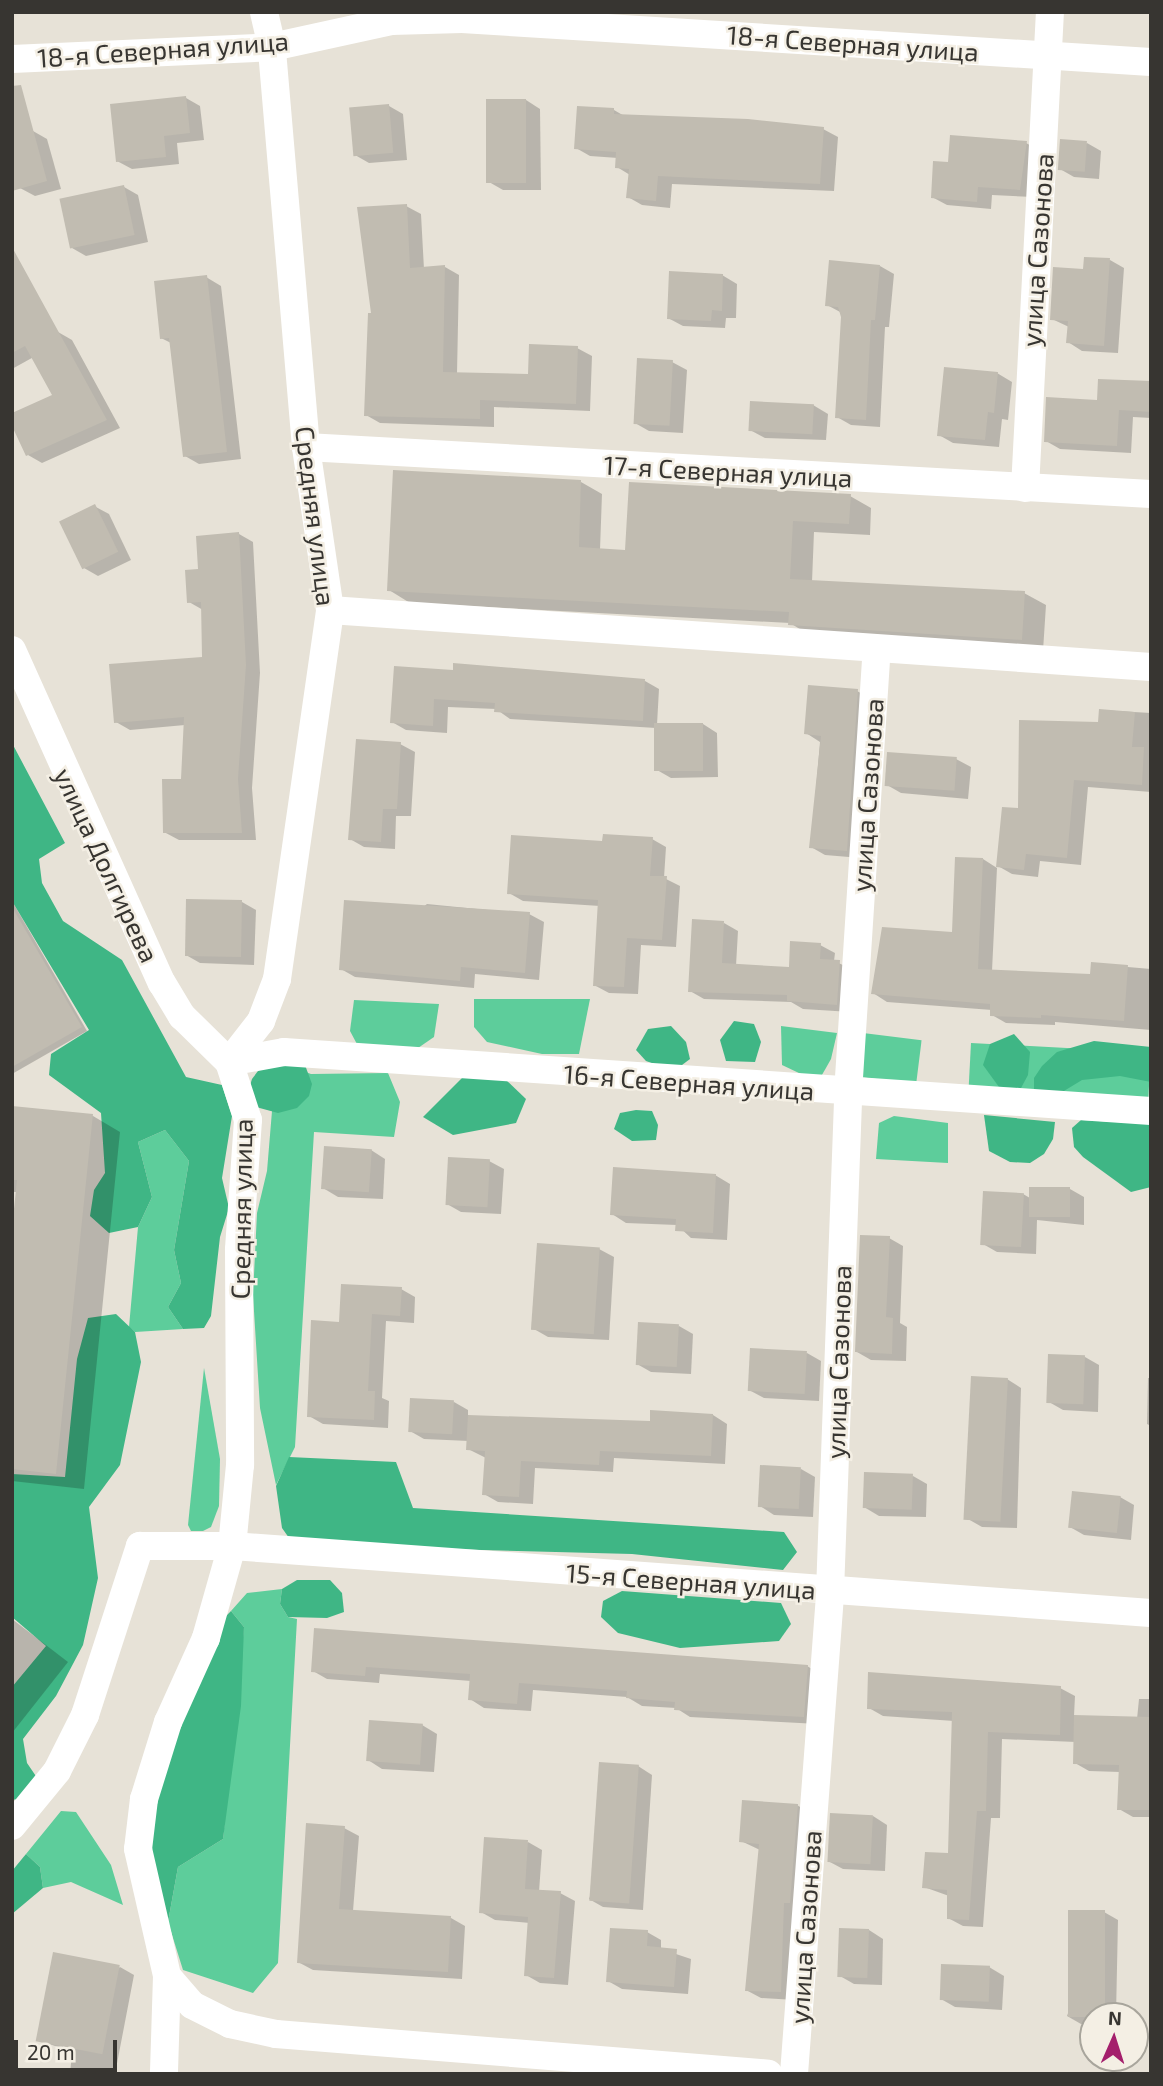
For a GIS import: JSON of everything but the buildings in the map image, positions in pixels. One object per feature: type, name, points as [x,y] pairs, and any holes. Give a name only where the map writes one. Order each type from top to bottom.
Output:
[{"type":"street","name":"Средняя улица","points":[[164,2074],[167,1976],[138,1849],[144,1799],[168,1722],[206,1638],[232,1546],[240,1465],[239,1250],[248,1121],[229,1062],[261,1021],[276,979],[330,610],[306,447],[272,47],[264,12]]},
{"type":"street","name":"улица Сазонова","points":[[1025,488],[1050,55],[1050,12]]},
{"type":"street","name":"18-я Северная улица","points":[[12,59],[272,47],[391,21],[462,19],[1151,62]]},
{"type":"street","name":"17-я Северная улица","points":[[306,447],[1151,494]]},
{"type":"street","points":[[330,610],[1151,667]]},
{"type":"street","name":"улица Сазонова","points":[[794,2074],[830,1592],[848,1093],[877,649]]},
{"type":"street","name":"улица Долгирева","points":[[12,650],[162,983],[183,1016],[229,1062]]},
{"type":"street","name":"16-я Северная улица","points":[[229,1062],[284,1052],[848,1093],[1151,1111]]},
{"type":"street","points":[[12,1826],[57,1771],[85,1714],[140,1546],[232,1546]]},
{"type":"street","name":"15-я Северная улица","points":[[232,1546],[830,1592],[1151,1613]]},
{"type":"street","points":[[167,1976],[192,2005],[230,2024],[276,2034],[768,2074]]},
{"type":"green space","points":[[12,743],[65,843],[39,859],[42,883],[63,921],[122,960],[186,1077],[222,1085],[232,1116],[222,1178],[229,1208],[220,1237],[211,1316],[204,1328],[183,1329],[168,1307],[181,1283],[174,1250],[189,1161],[165,1130],[138,1142],[152,1197],[138,1227],[109,1233],[90,1216],[94,1190],[105,1173],[101,1113],[49,1075],[51,1054],[89,1030],[12,901]]},
{"type":"green space","points":[[474,999],[590,999],[579,1054],[542,1054],[487,1042],[474,1027]]},
{"type":"green space","points":[[354,1000],[439,1004],[434,1037],[418,1048],[358,1046],[350,1031]]},
{"type":"green space","points":[[734,1021],[754,1024],[761,1042],[755,1062],[726,1061],[720,1040]]},
{"type":"green space","points":[[671,1026],[686,1042],[690,1059],[674,1071],[646,1061],[636,1050],[648,1029]]},
{"type":"green space","points":[[781,1026],[837,1033],[831,1059],[818,1082],[782,1065]]},
{"type":"green space","points":[[863,1033],[922,1040],[916,1084],[858,1077]]},
{"type":"green space","points":[[1014,1034],[1030,1052],[1028,1075],[1021,1088],[999,1087],[983,1065],[990,1044]]},
{"type":"green space","points":[[1094,1041],[1151,1047],[1151,1082],[1120,1076],[1082,1080],[1059,1094],[1034,1090],[1034,1078],[1057,1052]]},
{"type":"green space","points":[[971,1043],[1151,1052],[1148,1099],[969,1090]]},
{"type":"green space","points":[[283,1061],[305,1065],[312,1084],[309,1096],[297,1108],[278,1113],[256,1107],[248,1092],[252,1079],[261,1067]]},
{"type":"green space","points":[[292,1067],[311,1074],[388,1073],[400,1102],[394,1137],[314,1132],[295,1447],[276,1485],[260,1408],[253,1295],[257,1213],[267,1171],[275,1075]]},
{"type":"green space","points":[[503,1077],[526,1099],[516,1123],[453,1135],[423,1117],[462,1078]]},
{"type":"green space","points":[[652,1111],[658,1125],[656,1140],[632,1141],[614,1129],[620,1113]]},
{"type":"green space","points":[[984,1115],[1055,1122],[1053,1139],[1044,1154],[1030,1163],[1010,1162],[989,1151]]},
{"type":"green space","points":[[894,1116],[948,1123],[948,1163],[876,1159],[879,1123]]},
{"type":"green space","points":[[1081,1120],[1151,1124],[1151,1187],[1131,1192],[1083,1157],[1074,1147],[1072,1128]]},
{"type":"green space","points":[[165,1130],[189,1161],[174,1250],[181,1283],[168,1307],[183,1329],[135,1332],[129,1327],[138,1227],[152,1197],[138,1142]]},
{"type":"green space","points":[[116,1314],[135,1332],[141,1362],[120,1465],[89,1507],[98,1578],[83,1645],[56,1696],[23,1739],[27,1763],[42,1785],[24,1798],[12,1800],[12,1687],[46,1646],[12,1617],[12,1474],[65,1477],[77,1359],[88,1318]]},
{"type":"green space","points":[[204,1368],[220,1459],[219,1506],[211,1527],[203,1531],[191,1531],[188,1525]]},
{"type":"green space","points":[[289,1457],[396,1462],[413,1508],[784,1532],[797,1552],[783,1570],[632,1554],[294,1545],[282,1528],[276,1486]]},
{"type":"green space","points":[[297,1580],[330,1580],[342,1593],[344,1612],[327,1618],[288,1617],[280,1604],[282,1589]]},
{"type":"green space","points":[[282,1589],[280,1604],[288,1617],[297,1619],[278,1963],[253,1993],[183,1970],[168,1922],[178,1867],[223,1839],[244,1627],[231,1611],[247,1593]]},
{"type":"green space","points":[[622,1591],[781,1603],[791,1624],[779,1641],[680,1648],[618,1633],[601,1617],[603,1601]]},
{"type":"green space","points":[[231,1611],[244,1627],[241,1706],[223,1839],[178,1867],[168,1922],[147,1849],[166,1756],[219,1623]]},
{"type":"green space","points":[[61,1811],[76,1812],[111,1865],[123,1905],[71,1882],[43,1888],[40,1867],[26,1854]]},
{"type":"green space","points":[[26,1854],[40,1867],[43,1888],[12,1914],[12,1871]]}]
